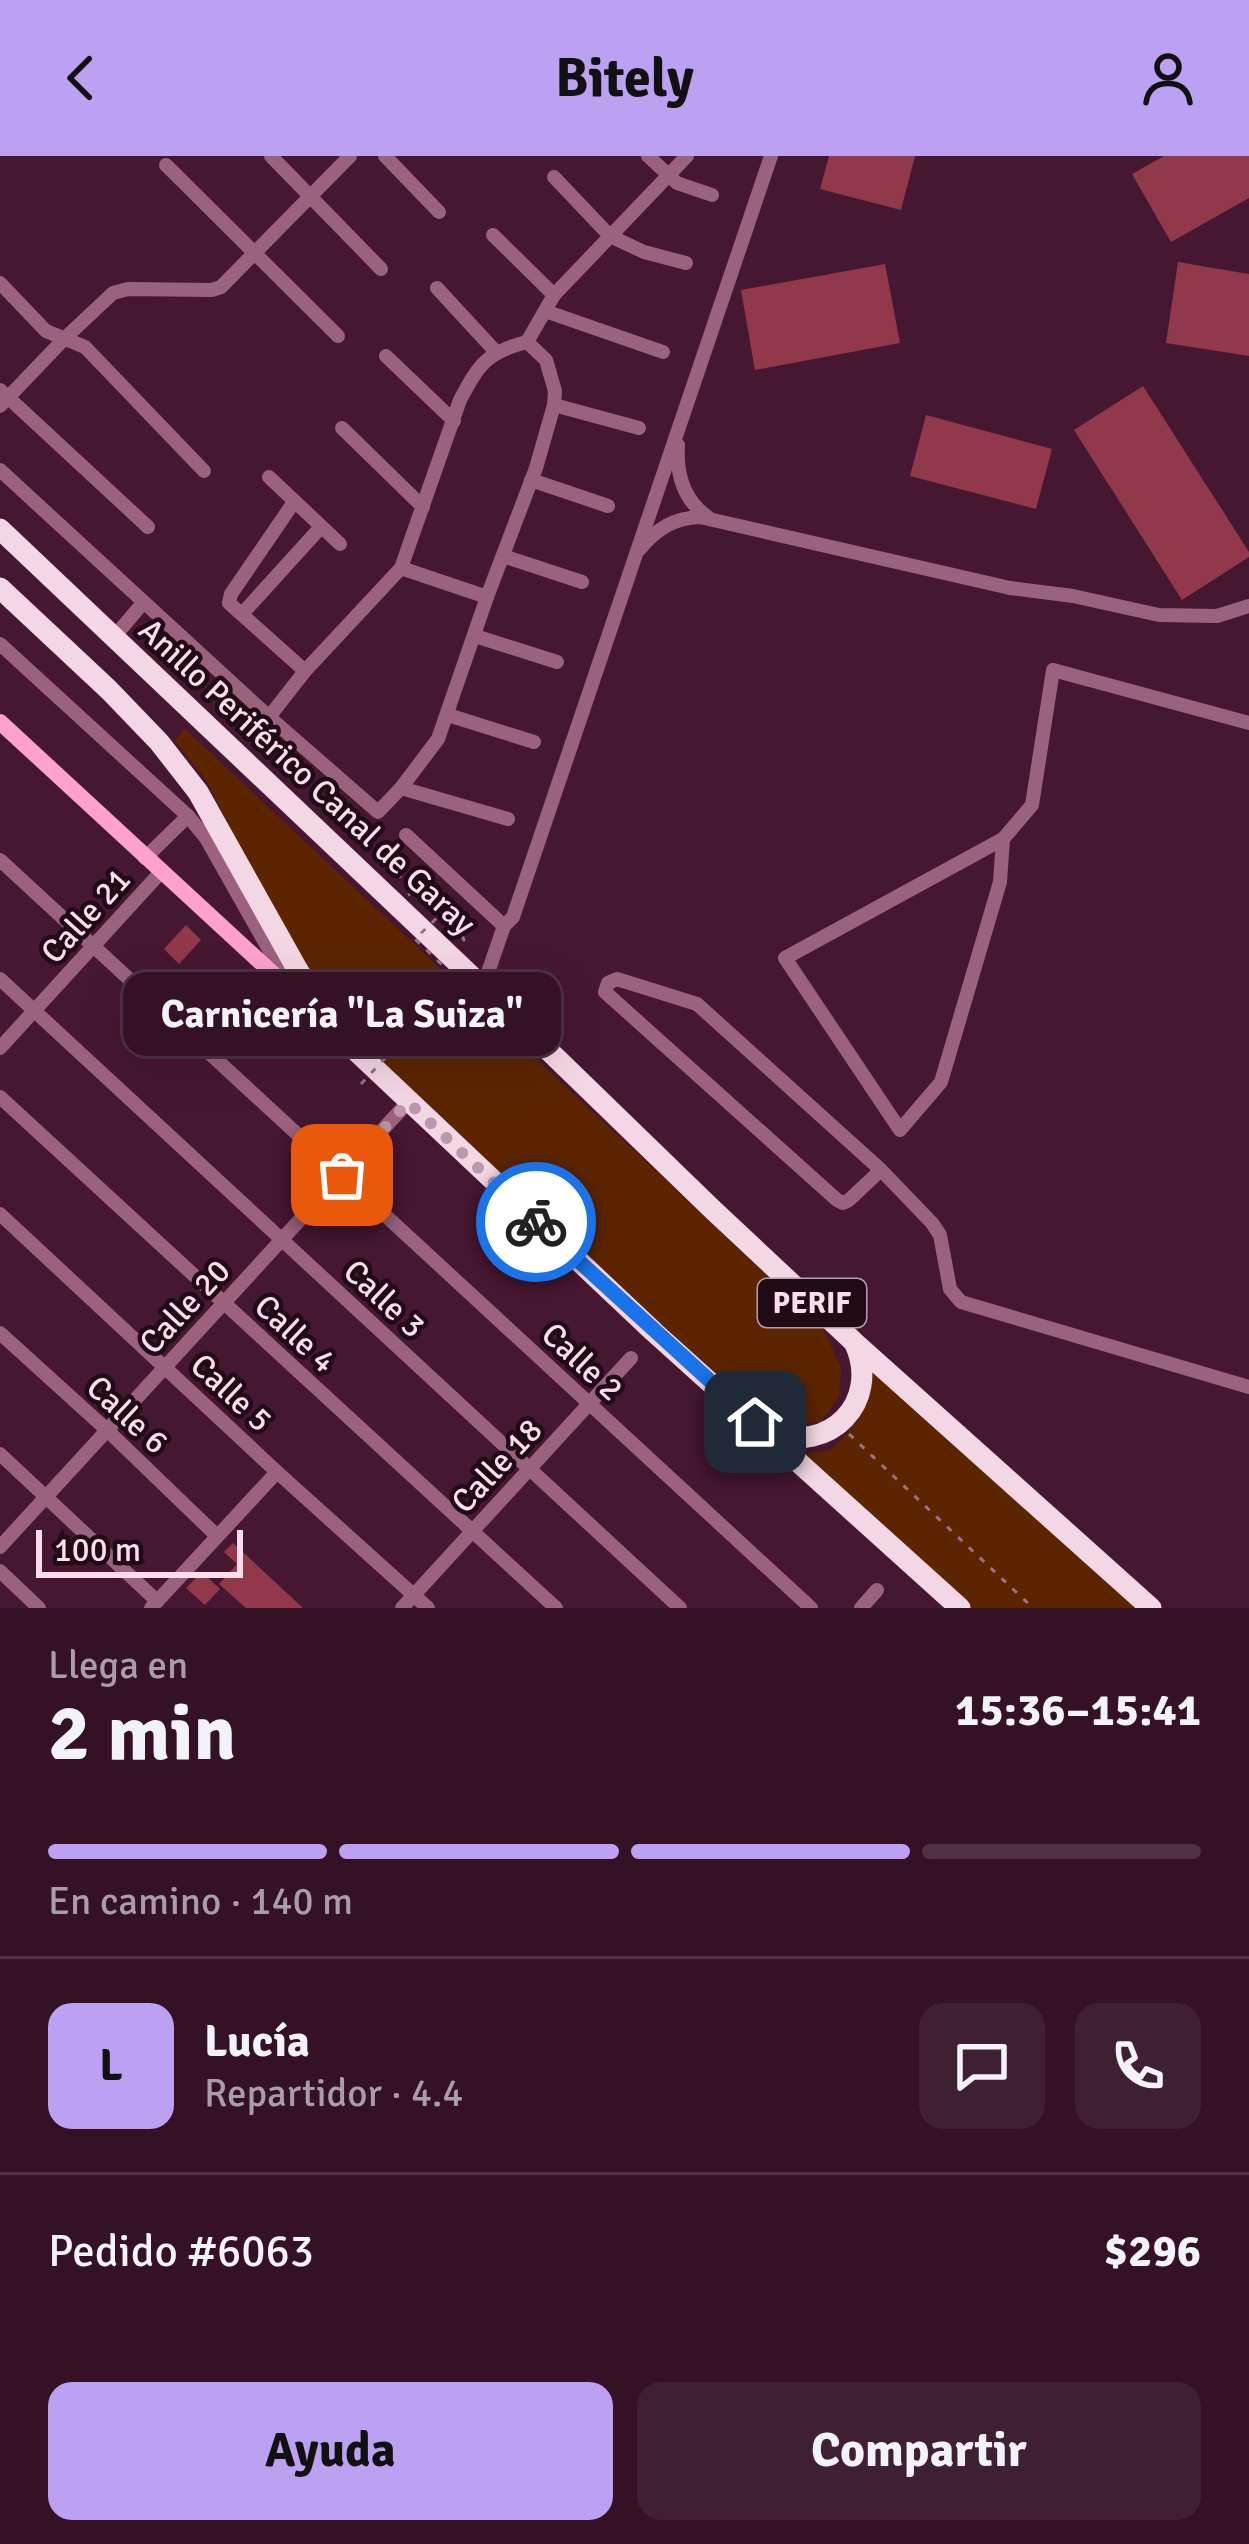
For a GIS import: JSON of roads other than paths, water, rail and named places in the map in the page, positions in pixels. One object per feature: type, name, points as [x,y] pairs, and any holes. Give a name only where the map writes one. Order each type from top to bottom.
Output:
[{"type":"highway","name":"Anillo Periférico Canal de Garay","points":[[0,530],[854,1342],[1150,1608]]},
{"type":"highway","points":[[0,588],[109,690],[198,792],[336,1032],[654,1332],[959,1608]]},
{"type":"highway","points":[[755,1422],[775,1434],[797,1439],[819,1435],[839,1424],[854,1407],[862,1385],[862,1363],[854,1342]]},
{"type":"main road","points":[[0,722],[336,1032]]},
{"type":"street","points":[[271,156],[381,269]]},
{"type":"street","points":[[148,526],[3,398],[117,292],[217,289],[350,156]]},
{"type":"street","points":[[385,156],[439,212]]},
{"type":"street","points":[[648,156],[687,188],[712,195]]},
{"type":"street","points":[[268,717],[401,568],[472,377],[496,352],[527,342],[554,295],[687,156]]},
{"type":"street","points":[[484,988],[504,926],[513,917],[771,156]]},
{"type":"street","points":[[166,165],[338,336]]},
{"type":"street","points":[[554,178],[610,236],[644,252],[686,263]]},
{"type":"street","points":[[493,235],[554,295]]},
{"type":"street","points":[[0,283],[46,331],[85,347],[204,471]]},
{"type":"street","points":[[437,288],[496,352]]},
{"type":"street","points":[[545,310],[663,352]]},
{"type":"street","points":[[0,470],[378,812],[438,739],[531,480],[554,405],[552,376],[545,360],[527,342]]},
{"type":"street","points":[[386,356],[454,421]]},
{"type":"street","points":[[554,405],[639,428]]},
{"type":"street","points":[[681,422],[677,454],[681,480],[692,504],[710,518]]},
{"type":"street","points":[[342,428],[423,507]]},
{"type":"street","points":[[269,477],[340,544]]},
{"type":"street","points":[[531,480],[608,506]]},
{"type":"street","points":[[294,502],[229,603],[305,671]]},
{"type":"street","points":[[634,559],[647,540],[667,525],[710,518],[1010,588],[1159,615],[1217,616],[1249,606]]},
{"type":"street","points":[[242,614],[321,527]]},
{"type":"street","points":[[503,556],[582,582]]},
{"type":"street","points":[[401,568],[487,597]]},
{"type":"street","points":[[114,637],[143,603]]},
{"type":"street","points":[[475,636],[557,662]]},
{"type":"street","points":[[0,644],[188,816],[206,838],[291,989]]},
{"type":"street","points":[[1004,839],[1000,882],[940,1082],[900,1130],[785,958],[1004,839],[1032,805],[1054,670],[1249,723]]},
{"type":"street","points":[[448,715],[534,742]]},
{"type":"street","points":[[401,788],[508,819]]},
{"type":"street","points":[[146,858],[188,816]]},
{"type":"street","points":[[406,835],[504,926]]},
{"type":"street","name":"Calle 2","points":[[0,860],[812,1608]]},
{"type":"street","name":"Calle 21","points":[[0,1048],[161,872]]},
{"type":"street","name":"Calle 3","points":[[0,979],[680,1608]]},
{"type":"street","points":[[881,1170],[849,1200],[837,1200],[605,992],[608,982],[617,979],[697,1004],[881,1170],[940,1235],[950,1289],[961,1302],[1249,1387]]},
{"type":"street","name":"Calle 4","points":[[0,1097],[556,1608]]},
{"type":"street","name":"Calle 20","points":[[0,1546],[408,1102]]},
{"type":"street","name":"Calle 5","points":[[0,1214],[428,1608]]},
{"type":"street","name":"Calle 6","points":[[0,1334],[217,1536]]},
{"type":"street","name":"Calle 18","points":[[402,1608],[631,1358]]},
{"type":"street","points":[[0,1454],[154,1605],[277,1472]]},
{"type":"street","points":[[0,1571],[40,1608]]},
{"type":"street","points":[[861,1608],[877,1590]]},
{"type":"place","name":"Carnicería \"La Suiza\"","points":[[342,1175]]}]
